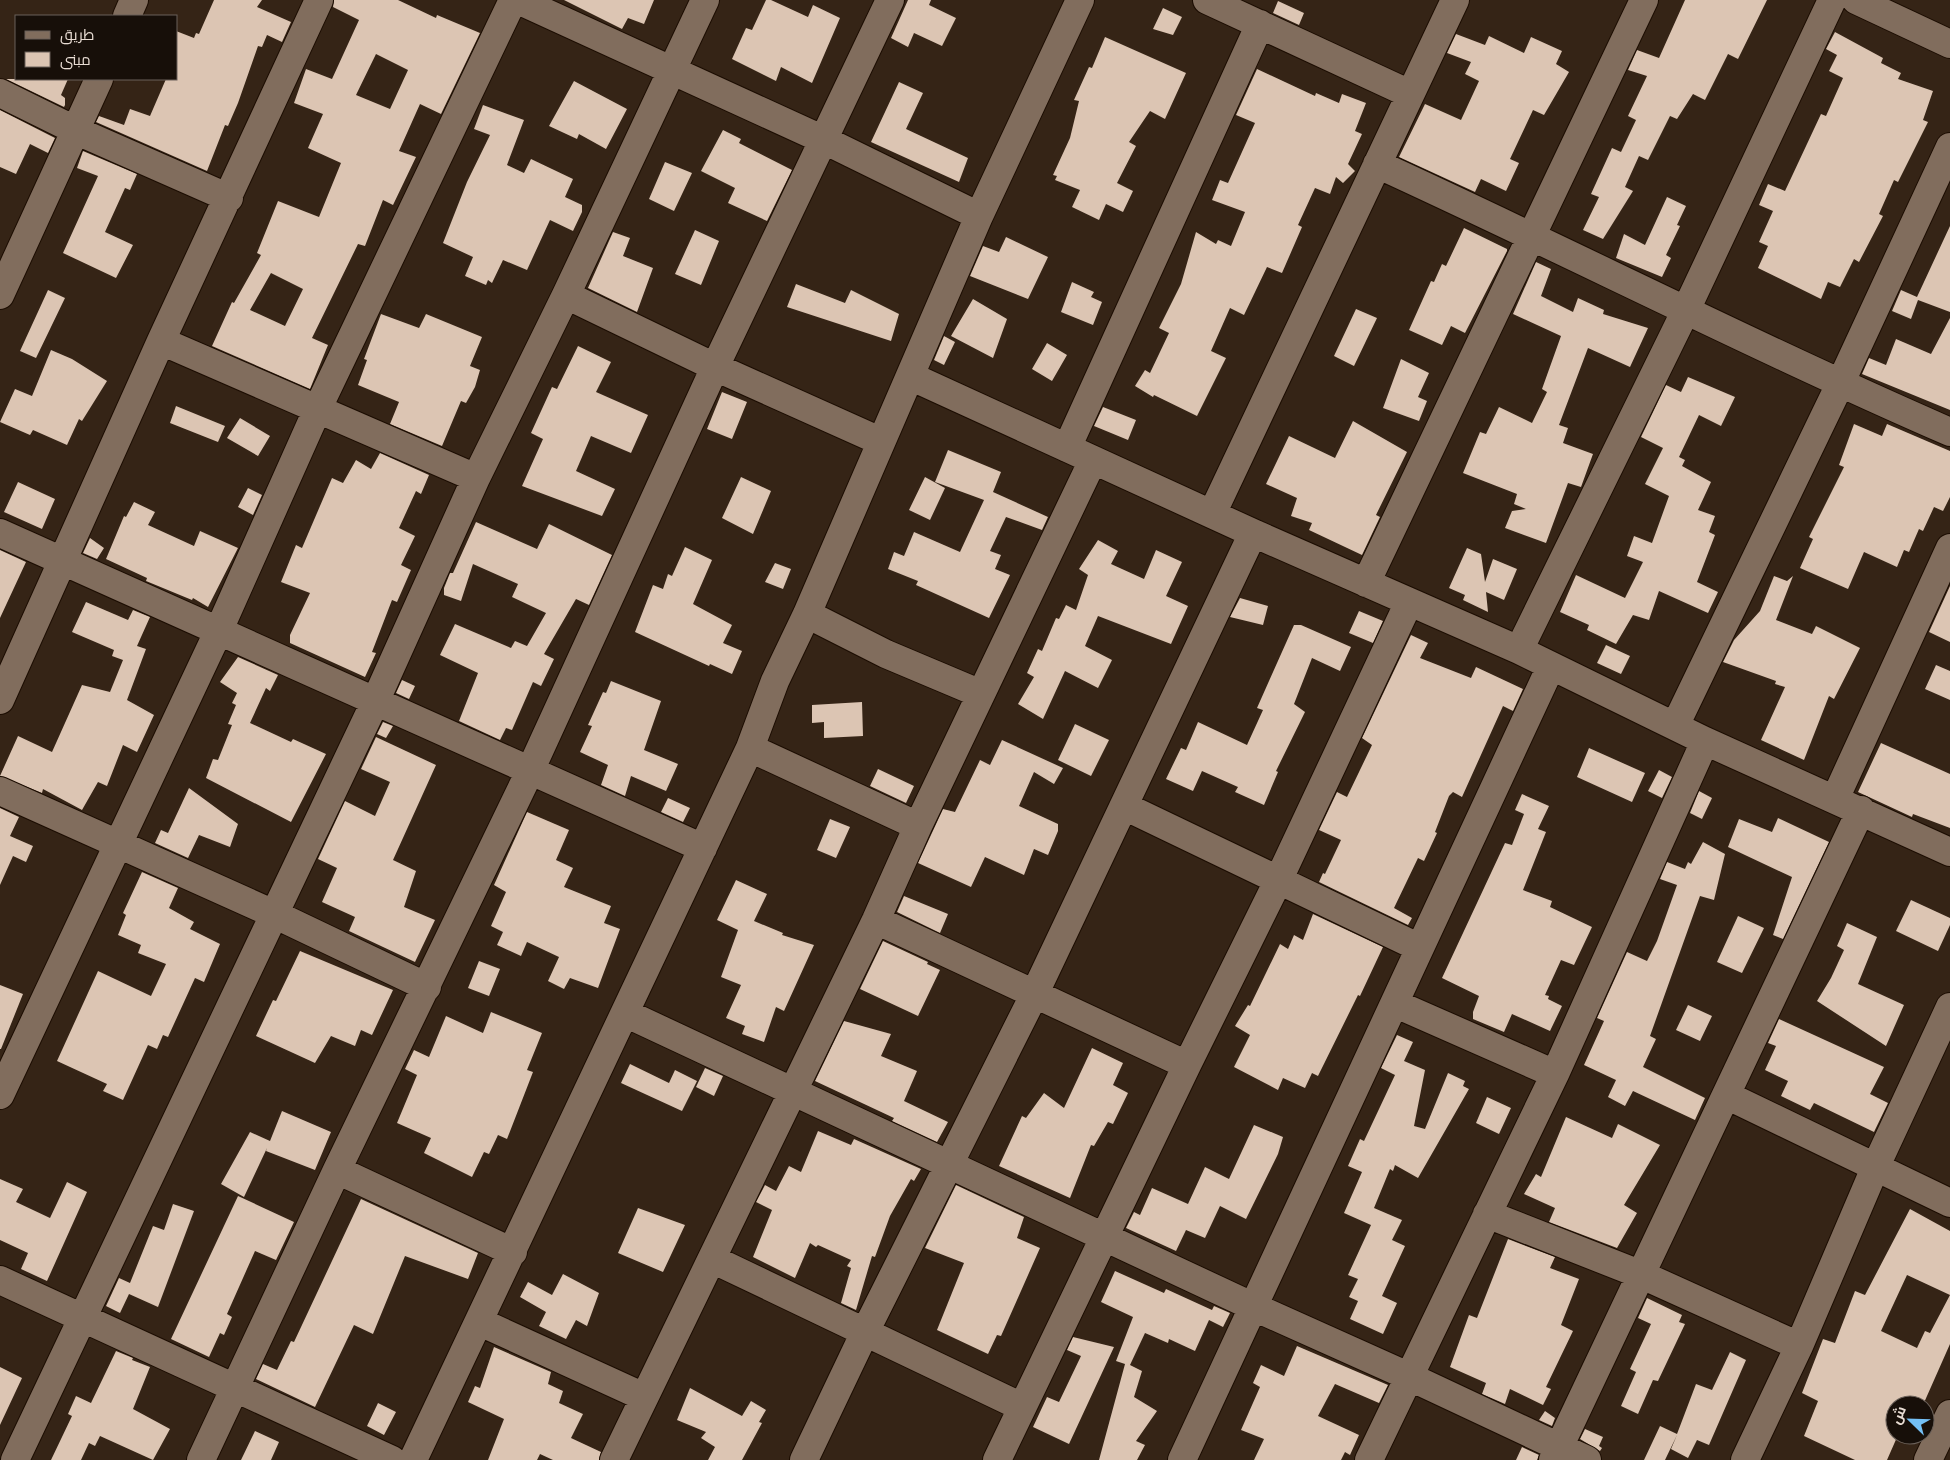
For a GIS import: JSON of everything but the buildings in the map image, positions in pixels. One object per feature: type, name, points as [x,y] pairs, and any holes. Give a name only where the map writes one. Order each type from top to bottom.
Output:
[{"type":"street","points":[[127,15],[134,0]]},
{"type":"street","points":[[0,700],[161,341],[319,0]]},
{"type":"street","points":[[0,1095],[218,630],[318,408],[513,0]]},
{"type":"street","points":[[518,0],[824,140],[979,216]]},
{"type":"street","points":[[15,1460],[375,702],[476,478],[566,295],[704,0]]},
{"type":"street","points":[[201,1460],[337,1170],[530,771],[715,367],[890,0]]},
{"type":"street","points":[[413,1460],[480,1322],[750,748],[775,681],[807,614],[880,441],[979,216],[1080,0]]},
{"type":"street","points":[[1207,0],[1410,94]]},
{"type":"street","points":[[1212,514],[1455,0]]},
{"type":"street","points":[[1366,583],[1644,0]]},
{"type":"street","points":[[1519,650],[1686,310],[1832,0]]},
{"type":"street","points":[[1856,0],[1950,44]]},
{"type":"street","points":[[1067,448],[1260,24]]},
{"type":"street","points":[[0,295],[100,80]]},
{"type":"street","points":[[0,93],[76,131],[228,198]]},
{"type":"street","points":[[1675,726],[1840,384],[1950,147]]},
{"type":"street","points":[[1377,164],[1531,235],[1840,384],[1950,432]]},
{"type":"street","points":[[566,295],[715,367],[880,441]]},
{"type":"street","points":[[161,341],[476,478]]},
{"type":"street","points":[[910,376],[1253,533],[1519,650],[1705,741],[1861,810],[1950,852]]},
{"type":"street","points":[[614,1460],[876,920],[918,826],[1093,460]]},
{"type":"street","points":[[0,533],[703,848]]},
{"type":"street","points":[[804,1460],[865,1332],[1034,995],[1253,533]]},
{"type":"street","points":[[1836,799],[1950,548]]},
{"type":"street","points":[[997,1460],[1187,1064],[1278,881],[1409,602]]},
{"type":"street","points":[[807,614],[886,654],[981,694]]},
{"type":"street","points":[[1182,1460],[1552,666]]},
{"type":"street","points":[[1369,1460],[1555,1074],[1705,741]]},
{"type":"street","points":[[750,748],[827,782],[918,826]]},
{"type":"street","points":[[0,791],[274,914],[427,987]]},
{"type":"street","points":[[1124,806],[1420,948]]},
{"type":"street","points":[[1556,1454],[1642,1276],[1861,810]]},
{"type":"street","points":[[876,920],[1034,995],[1187,1064]]},
{"type":"street","points":[[1396,1004],[1555,1074]]},
{"type":"street","points":[[1745,1460],[1799,1346],[1875,1168],[1950,1006]]},
{"type":"street","points":[[625,1013],[1254,1307],[1408,1376],[1556,1454],[1587,1460]]},
{"type":"street","points":[[1726,1095],[1950,1203]]},
{"type":"street","points":[[337,1170],[513,1252]]},
{"type":"street","points":[[1487,1214],[1642,1276],[1799,1346]]},
{"type":"street","points":[[712,1259],[1022,1407]]},
{"type":"street","points":[[0,1280],[392,1460]]},
{"type":"street","points":[[480,1322],[644,1397]]},
{"type":"street","points":[[1928,1460],[1950,1414]]}]
